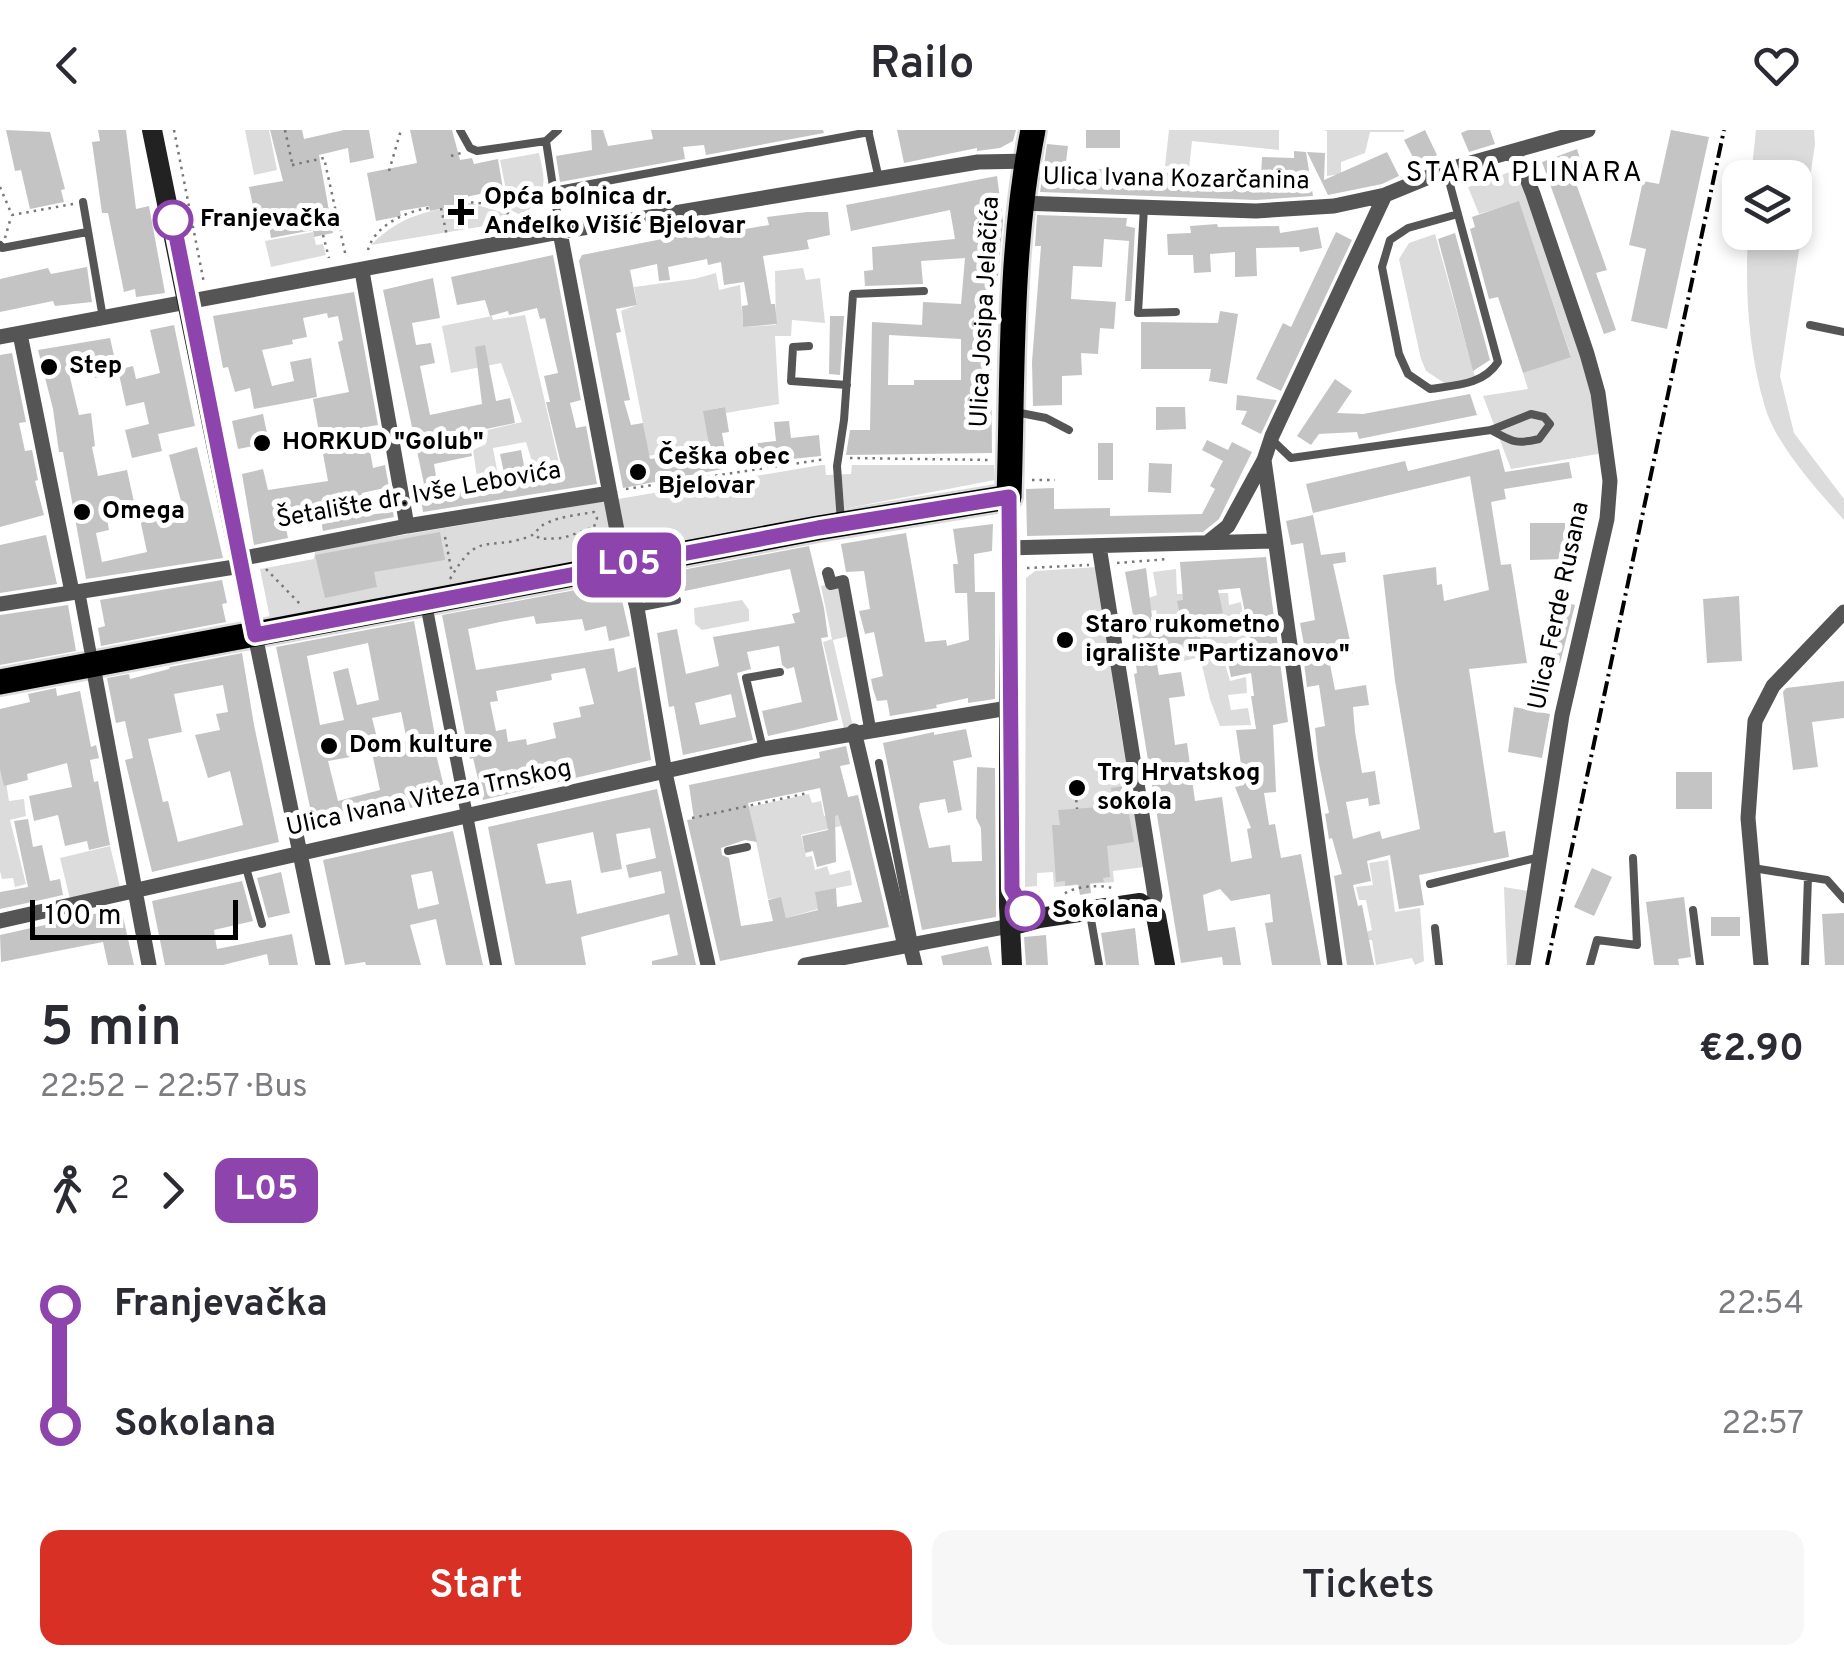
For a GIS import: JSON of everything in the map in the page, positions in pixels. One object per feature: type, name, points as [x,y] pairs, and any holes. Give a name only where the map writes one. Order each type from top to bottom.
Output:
[{"type":"main road","points":[[152,130],[245,560],[255,635]]},
{"type":"main road","name":"Ulica Josipa Jelačića","points":[[1017,489],[1011,412],[1020,202],[1032,130]]},
{"type":"main road","points":[[0,682],[1017,489],[1009,548],[1012,965]]},
{"type":"main road","points":[[1012,889],[1025,911],[1039,918]]},
{"type":"main road","points":[[1010,926],[1134,902],[1150,908],[1158,922],[1165,965]]},
{"type":"street","name":"Ulica Ivana Kozarčanina","points":[[1020,202],[1256,211],[1334,206],[1386,195],[1446,170],[1588,130]]},
{"type":"street","name":"Ulica Ferde Rusana","points":[[1511,152],[1522,166],[1533,194],[1587,354],[1601,408],[1610,481],[1606,518],[1562,715],[1523,965]]},
{"type":"street","points":[[0,338],[360,264],[978,162],[1026,161]]},
{"type":"street","points":[[1207,542],[1228,526],[1264,460],[1386,195]]},
{"type":"street","points":[[560,232],[610,493],[637,608],[665,772],[689,858],[708,965]]},
{"type":"street","points":[[360,264],[407,526]]},
{"type":"street","points":[[20,334],[92,666],[149,965]]},
{"type":"street","points":[[1264,460],[1336,965]]},
{"type":"street","name":"Šetalište dr. Ivše Lebovića","points":[[0,604],[407,526],[610,493]]},
{"type":"street","points":[[1009,548],[1275,540]]},
{"type":"street","points":[[1099,546],[1156,896],[1150,908]]},
{"type":"street","points":[[828,574],[830,584],[843,581],[862,730],[915,965]]},
{"type":"street","points":[[426,604],[496,965]]},
{"type":"street","points":[[1761,965],[1748,818],[1755,720],[1773,686],[1844,612]]},
{"type":"street","points":[[255,635],[323,965]]},
{"type":"street","name":"Ulica Ivana Viteza Trnskog","points":[[0,921],[764,748],[1008,708]]},
{"type":"street","points":[[805,965],[1010,926]]},
{"type":"lane","points":[[460,130],[470,148],[477,151],[546,141],[558,130]]},
{"type":"lane","points":[[553,191],[868,131],[879,179]]},
{"type":"lane","points":[[546,141],[560,232]]},
{"type":"lane","points":[[1446,170],[1458,214],[1498,362],[1490,375],[1466,384],[1430,389],[1408,374],[1399,354],[1382,267],[1390,240],[1408,228],[1458,214]]},
{"type":"lane","points":[[82,202],[103,318]]},
{"type":"lane","points":[[1144,206],[1138,312],[1176,312]]},
{"type":"lane","points":[[1,246],[88,232]]},
{"type":"lane","points":[[841,524],[837,466],[853,294],[924,291]]},
{"type":"lane","points":[[1810,325],[1844,332]]},
{"type":"lane","points":[[809,346],[793,346],[791,381],[846,385]]},
{"type":"lane","points":[[1011,412],[1046,418],[1069,430]]},
{"type":"lane","points":[[1271,439],[1291,458],[1491,430],[1531,414],[1544,417],[1550,424],[1539,439],[1516,444],[1491,430]]},
{"type":"lane","points":[[637,608],[677,600]]},
{"type":"lane","points":[[764,748],[746,678],[780,672]]},
{"type":"lane","points":[[878,763],[884,826]]},
{"type":"lane","points":[[728,851],[747,847]]},
{"type":"lane","points":[[1430,884],[1540,857]]},
{"type":"lane","points":[[1590,965],[1597,940],[1637,945],[1633,858]]},
{"type":"lane","points":[[246,864],[262,924]]},
{"type":"lane","points":[[1752,868],[1827,880],[1844,898]]},
{"type":"lane","points":[[1805,965],[1808,876]]},
{"type":"lane","points":[[1089,910],[1099,965]]},
{"type":"lane","points":[[1693,910],[1700,965]]},
{"type":"lane","points":[[1435,928],[1439,965]]},
{"type":"path","points":[[174,130],[204,283]]},
{"type":"path","points":[[285,130],[293,166],[324,158],[360,264]]},
{"type":"path","points":[[389,171],[401,130]]},
{"type":"path","points":[[0,187],[12,215],[1,246]]},
{"type":"path","points":[[12,215],[82,202]]},
{"type":"path","points":[[456,203],[470,202],[510,212],[519,231]]},
{"type":"path","points":[[360,264],[370,242],[388,224],[400,216],[429,208]]},
{"type":"path","points":[[441,208],[448,244]]},
{"type":"path","points":[[323,235],[332,266]]},
{"type":"path","points":[[610,493],[660,482],[827,459],[828,466],[837,466],[848,458],[998,460]]},
{"type":"path","points":[[1017,489],[1055,480]]},
{"type":"path","points":[[447,584],[463,556],[474,546],[534,535],[546,523],[561,518],[594,512],[598,518],[594,527],[576,535],[541,540],[534,535]]},
{"type":"path","points":[[441,520],[452,575]]},
{"type":"path","points":[[245,560],[309,612]]},
{"type":"path","points":[[1022,569],[1092,565]]},
{"type":"path","points":[[1075,785],[1077,809]]},
{"type":"path","points":[[676,822],[808,793]]},
{"type":"shaded area","points":[[245,130],[269,130],[277,170],[254,175]]},
{"type":"shaded area","points":[[1169,130],[1279,130],[1279,150],[1192,141],[1189,169],[1165,166]]},
{"type":"shaded area","points":[[1323,130],[1404,132],[1370,132],[1365,153],[1341,162],[1341,174],[1327,176],[1327,131]]},
{"type":"shaded area","points":[[1756,130],[1814,130],[1812,164],[1812,160],[1753,160]]},
{"type":"shaded area","points":[[539,153],[543,183],[529,210],[530,216],[524,217],[490,199],[507,195],[500,160]]},
{"type":"shaded area","points":[[1518,169],[1533,194],[1609,452],[1511,469],[1483,396],[1528,389],[1523,373],[1571,356],[1519,202],[1479,214],[1468,187]]},
{"type":"shaded area","points":[[470,203],[508,214],[514,221],[371,245],[405,220]]},
{"type":"shaded area","points":[[313,232],[316,245],[323,244],[326,255],[271,267],[265,241]]},
{"type":"shaded area","points":[[1435,234],[1476,380],[1449,386],[1426,371],[1421,359],[1399,259],[1409,243]]},
{"type":"shaded area","points":[[1748,250],[1799,250],[1780,376],[1794,433],[1844,499],[1844,520],[1799,467],[1770,422],[1755,364]]},
{"type":"shaded area","points":[[803,268],[806,280],[820,278],[825,323],[792,320],[791,336],[775,336],[779,404],[726,413],[724,407],[704,411],[710,448],[646,456],[621,311],[637,305],[634,287],[716,273],[719,290],[740,285],[743,327],[776,325],[775,271]]},
{"type":"shaded area","points":[[525,315],[559,463],[535,471],[526,442],[493,448],[498,475],[477,477],[473,450],[486,444],[483,431],[522,422],[501,363],[451,373],[442,326],[492,316],[493,320]]},
{"type":"shaded area","points":[[825,465],[826,475],[851,474],[852,465],[994,465],[995,480],[270,618],[260,569],[314,559],[315,552]]},
{"type":"shaded area","name":"Trg Hrvatskog sokola","points":[[1098,567],[1144,867],[1113,871],[1114,882],[1054,887],[1053,872],[1037,873],[1037,886],[1025,887],[1026,578],[1035,571]]},
{"type":"shaded area","points":[[1176,569],[1177,594],[1228,593],[1229,605],[1241,602],[1248,651],[1223,657],[1230,681],[1246,677],[1247,693],[1228,695],[1231,710],[1248,708],[1251,725],[1220,726],[1200,657],[1168,665],[1165,651],[1180,648],[1177,627],[1159,629],[1156,610],[1144,612],[1143,600],[1157,595],[1153,572]]},
{"type":"shaded area","points":[[843,581],[854,635],[833,640],[854,731],[845,733],[823,642],[832,639],[821,586]]},
{"type":"shaded area","points":[[742,600],[749,610],[749,621],[702,630],[695,624],[694,608]]},
{"type":"shaded area","points":[[0,745],[9,801],[24,799],[26,816],[10,820],[26,884],[15,887],[13,878],[2,879],[0,871]]},
{"type":"shaded area","points":[[809,794],[812,803],[821,801],[824,816],[847,813],[850,824],[801,835],[806,857],[812,856],[815,870],[827,866],[830,875],[850,870],[852,885],[816,892],[818,909],[786,918],[781,898],[768,899],[749,807]]},
{"type":"shaded area","points":[[110,846],[120,887],[70,899],[60,858]]},
{"type":"shaded area","points":[[1388,860],[1395,912],[1420,908],[1424,961],[1415,965],[1412,958],[1376,965],[1372,940],[1368,940],[1366,932],[1372,930],[1366,900],[1359,900],[1356,887],[1373,885],[1369,863]]},
{"type":"shaded area","points":[[1504,887],[1534,892],[1522,965],[1507,965]]},
{"type":"building","points":[[6,130],[50,132],[65,189],[61,190],[64,202],[30,209],[21,170],[15,171]]},
{"type":"building","points":[[98,130],[126,130],[136,209],[149,206],[165,293],[136,297],[135,289],[124,292],[108,213],[102,213],[92,142],[100,141]]},
{"type":"building","points":[[270,130],[302,130],[304,139],[344,130],[369,130],[374,158],[350,163],[348,148],[319,155],[333,233],[314,237],[313,230],[271,238],[268,219],[256,221],[249,187],[283,181]]},
{"type":"building","points":[[410,130],[452,130],[460,160],[472,158],[474,164],[498,159],[504,195],[486,198],[485,193],[456,199],[457,205],[430,211],[429,206],[400,211],[401,216],[376,221],[367,173],[417,163]]},
{"type":"building","points":[[591,130],[603,130],[608,146],[653,139],[651,130],[824,133],[706,155],[704,145],[683,147],[685,159],[560,182],[556,156],[592,150]]},
{"type":"building","points":[[897,130],[1016,130],[1013,141],[1000,148],[977,148],[904,163]]},
{"type":"building","points":[[1086,130],[1120,130],[1120,148],[1086,148]]},
{"type":"building","points":[[1425,130],[1437,155],[1417,165],[1404,140]]},
{"type":"building","points":[[1490,130],[1495,144],[1469,152],[1461,133]]},
{"type":"building","points":[[1671,130],[1709,137],[1667,329],[1631,321],[1646,249],[1629,245],[1643,181],[1659,184]]},
{"type":"building","points":[[1047,144],[1068,146],[1064,177],[1097,181],[1098,169],[1261,178],[1262,157],[1294,158],[1294,151],[1306,152],[1313,196],[1256,200],[1040,192]]},
{"type":"building","points":[[1577,149],[1584,171],[1573,175],[1607,270],[1596,273],[1616,330],[1604,334],[1542,162]]},
{"type":"building","points":[[1307,152],[1325,153],[1324,180],[1387,152],[1399,176],[1382,184],[1328,195]]},
{"type":"building","points":[[997,176],[1003,221],[991,335],[992,453],[846,455],[850,430],[870,430],[872,322],[922,325],[923,302],[961,304],[965,258],[921,261],[923,284],[865,286],[864,271],[873,270],[872,247],[955,239],[950,210],[851,231],[846,205]],"holes":[[[889,335],[961,339],[961,380],[914,380],[914,385],[888,385]]]},
{"type":"building","points":[[1519,201],[1571,357],[1523,373],[1498,297],[1489,299],[1470,229],[1475,227],[1472,217]]},
{"type":"building","points":[[828,212],[830,235],[807,240],[809,249],[763,256],[777,324],[743,327],[742,306],[748,305],[744,282],[724,285],[721,262],[708,265],[707,259],[668,267],[670,280],[659,281],[657,264],[630,270],[637,305],[616,309],[621,332],[616,333],[630,400],[624,401],[631,425],[643,423],[650,459],[710,450],[703,411],[725,407],[729,432],[722,433],[728,468],[623,488],[579,261],[582,255],[732,225],[734,231],[769,225],[767,217]]},
{"type":"building","points":[[1037,215],[1127,218],[1126,226],[1135,228],[1131,301],[1125,301],[1129,241],[1104,239],[1102,267],[1073,266],[1071,299],[1116,302],[1114,329],[1100,328],[1098,354],[1081,353],[1082,375],[1062,376],[1062,405],[1033,406],[1032,362],[1041,246],[1035,246]]},
{"type":"building","points":[[1190,226],[1279,226],[1280,233],[1318,227],[1322,248],[1300,252],[1299,247],[1256,248],[1257,276],[1235,277],[1235,252],[1210,254],[1211,272],[1194,273],[1193,255],[1168,255],[1167,234],[1191,233]]},
{"type":"building","points":[[1336,232],[1352,240],[1281,391],[1256,379],[1283,323],[1291,327]]},
{"type":"building","points":[[1455,233],[1490,360],[1473,371],[1438,239]]},
{"type":"building","points":[[553,255],[581,400],[570,403],[576,428],[586,426],[597,484],[423,512],[419,484],[424,484],[383,290],[433,278],[440,318],[412,323],[416,345],[431,343],[435,363],[420,366],[430,415],[482,404],[475,347],[485,345],[496,401],[510,398],[515,423],[467,433],[472,456],[434,464],[439,493],[505,478],[500,454],[521,450],[527,480],[563,472],[546,402],[550,402],[544,376],[558,373],[545,318],[540,319],[537,308],[490,316],[485,300],[457,305],[451,277]]},
{"type":"building","points":[[87,267],[92,302],[55,306],[53,301],[0,312],[0,279],[48,268],[51,274]]},
{"type":"building","points":[[354,292],[378,425],[366,427],[373,468],[385,465],[389,487],[362,493],[367,515],[393,512],[394,517],[323,531],[318,504],[282,509],[288,538],[254,545],[242,474],[263,469],[268,490],[328,481],[313,399],[349,392],[338,342],[343,340],[338,316],[328,318],[327,313],[303,318],[307,337],[262,350],[272,386],[294,381],[290,362],[311,358],[317,397],[254,409],[250,388],[235,392],[228,367],[223,368],[213,316]]},
{"type":"building","points":[[1220,311],[1238,314],[1227,384],[1209,381],[1211,369],[1141,369],[1141,322],[1218,323]]},
{"type":"building","points":[[830,316],[844,316],[840,375],[829,374]]},
{"type":"building","points":[[174,325],[195,426],[158,434],[162,451],[132,458],[125,430],[149,424],[144,402],[126,406],[118,370],[133,366],[136,379],[160,373],[150,330]]},
{"type":"building","points":[[110,338],[118,373],[95,378],[92,360],[67,365],[79,415],[91,413],[98,476],[127,470],[134,502],[105,509],[109,530],[96,533],[102,562],[147,552],[140,519],[183,509],[169,455],[197,447],[223,558],[86,579],[63,452],[59,452],[38,350]]},
{"type":"building","points":[[12,353],[26,422],[19,423],[25,451],[32,450],[44,515],[0,527],[0,355]]},
{"type":"building","points":[[1335,379],[1352,391],[1337,413],[1363,414],[1470,394],[1477,415],[1359,439],[1357,432],[1319,434],[1311,445],[1297,436]]},
{"type":"building","points":[[1237,395],[1277,400],[1261,434],[1241,424],[1247,411],[1236,410]]},
{"type":"building","points":[[1156,407],[1185,407],[1186,429],[1156,430]]},
{"type":"building","points":[[263,414],[269,443],[238,449],[232,421]]},
{"type":"building","points":[[789,421],[791,438],[819,435],[821,456],[752,463],[750,444],[776,441],[774,422]]},
{"type":"building","points":[[1207,440],[1228,450],[1232,442],[1252,452],[1219,519],[1203,532],[1027,536],[1026,489],[1054,488],[1054,509],[1110,508],[1110,516],[1202,514],[1223,461],[1202,450]]},
{"type":"building","points":[[1098,443],[1113,443],[1113,480],[1098,480]]},
{"type":"building","points":[[1499,449],[1505,472],[1569,462],[1572,478],[1504,489],[1506,499],[1491,502],[1501,565],[1511,564],[1527,663],[1469,669],[1494,833],[1505,831],[1509,857],[1419,875],[1424,905],[1399,909],[1390,855],[1367,861],[1371,881],[1353,885],[1358,906],[1362,905],[1374,965],[1347,965],[1334,876],[1342,874],[1332,838],[1329,839],[1325,814],[1329,813],[1315,728],[1325,726],[1319,685],[1307,687],[1300,623],[1315,620],[1303,543],[1291,545],[1286,521],[1313,515],[1321,555],[1345,552],[1346,562],[1333,564],[1353,654],[1329,659],[1335,690],[1366,685],[1369,705],[1353,707],[1355,732],[1362,773],[1375,771],[1380,804],[1369,806],[1368,798],[1346,802],[1353,839],[1380,831],[1382,839],[1420,829],[1395,681],[1383,575],[1436,567],[1437,585],[1442,584],[1444,601],[1489,590],[1470,476],[1313,513],[1306,484],[1405,461],[1408,471]]},
{"type":"building","points":[[1149,463],[1172,464],[1171,493],[1148,492]]},
{"type":"building","points":[[1530,523],[1565,523],[1565,559],[1530,560]]},
{"type":"building","points":[[993,524],[992,551],[974,554],[975,592],[995,592],[995,699],[968,703],[968,698],[890,716],[887,700],[877,701],[871,679],[883,676],[874,632],[865,634],[859,611],[870,609],[864,571],[846,572],[841,544],[906,533],[925,642],[946,640],[947,646],[969,640],[967,593],[955,593],[953,564],[958,564],[953,529]]},
{"type":"building","points":[[440,532],[445,560],[374,572],[377,587],[325,598],[315,555]]},
{"type":"building","points":[[46,535],[57,584],[0,593],[0,545]]},
{"type":"building","points":[[809,546],[824,608],[828,637],[821,638],[838,720],[768,736],[762,711],[802,702],[794,667],[787,669],[782,665],[779,646],[747,652],[751,669],[737,673],[753,740],[683,755],[674,706],[669,707],[657,633],[677,629],[686,674],[719,666],[713,637],[795,623],[792,614],[800,612],[790,569],[651,598],[645,577]],"holes":[[[731,694],[736,717],[700,725],[695,703]]]},
{"type":"building","points":[[1266,557],[1288,722],[1273,725],[1276,792],[1264,793],[1269,825],[1275,824],[1281,858],[1301,854],[1321,965],[1272,965],[1265,923],[1273,922],[1270,894],[1231,901],[1220,889],[1203,895],[1208,931],[1235,927],[1241,965],[1223,965],[1222,957],[1181,963],[1134,674],[1137,673],[1130,616],[1133,615],[1125,572],[1146,568],[1154,633],[1183,629],[1177,601],[1183,600],[1180,562]],"holes":[[[1240,588],[1253,653],[1227,658],[1231,677],[1251,673],[1256,729],[1236,730],[1244,785],[1235,787],[1251,828],[1247,829],[1252,858],[1231,862],[1222,797],[1195,801],[1187,743],[1175,745],[1169,698],[1185,696],[1181,672],[1159,675],[1154,648],[1183,644],[1185,650],[1202,646],[1196,617],[1223,613],[1218,590]]]},
{"type":"building","points":[[222,580],[226,622],[101,646],[98,628],[105,626],[100,600]]},
{"type":"building","points":[[618,582],[630,636],[609,641],[606,626],[585,631],[582,619],[536,624],[534,616],[468,629],[476,670],[614,648],[618,672],[636,667],[651,760],[483,800],[473,758],[470,759],[442,615]],"holes":[[[585,668],[594,704],[579,707],[581,717],[553,723],[556,738],[527,745],[526,739],[508,742],[506,729],[496,731],[490,702],[498,701],[496,691],[552,680],[551,674]]]},
{"type":"building","points":[[1739,596],[1742,661],[1707,663],[1703,599]]},
{"type":"building","points":[[1558,601],[1575,605],[1560,663],[1542,659]]},
{"type":"building","points":[[68,605],[76,651],[0,665],[0,615]]},
{"type":"building","points":[[414,621],[435,736],[432,738],[447,799],[315,831],[276,647]],"holes":[[[368,643],[379,700],[357,705],[348,668],[333,672],[344,720],[320,725],[307,656]],[[401,712],[407,741],[379,746],[372,718]],[[372,753],[380,790],[338,801],[328,761]]]},
{"type":"building","points":[[242,653],[279,842],[152,872],[125,760],[133,758],[125,721],[116,723],[107,678],[129,674],[130,679]],"holes":[[[223,685],[228,712],[216,714],[220,730],[195,735],[208,778],[230,771],[243,825],[178,842],[168,801],[163,802],[148,739],[182,732],[174,694]]]},
{"type":"building","points":[[1844,681],[1844,718],[1812,722],[1818,767],[1793,770],[1783,692],[1786,688]]},
{"type":"building","points":[[56,688],[57,696],[80,691],[91,747],[96,745],[99,758],[90,760],[110,845],[89,850],[87,841],[65,846],[58,815],[34,821],[29,796],[72,787],[67,763],[27,774],[28,780],[4,786],[0,769],[0,709],[30,702],[28,694]]},
{"type":"building","points":[[1514,707],[1550,714],[1542,758],[1508,752]]},
{"type":"building","points":[[966,729],[972,757],[953,761],[962,810],[948,813],[945,799],[920,803],[919,807],[929,848],[950,845],[952,862],[982,861],[981,828],[976,818],[977,767],[995,768],[996,917],[922,930],[883,743]]},
{"type":"building","points":[[846,746],[850,764],[840,766],[848,797],[858,795],[889,927],[720,961],[687,820],[694,819],[689,785],[820,758],[819,752]],"holes":[[[820,788],[828,830],[802,836],[805,853],[813,851],[817,867],[836,862],[838,815],[862,902],[837,907],[836,888],[815,892],[818,910],[786,918],[781,897],[768,900],[773,921],[741,926],[729,858],[722,855],[721,848],[745,840],[757,842],[748,803]]]},
{"type":"building","points":[[1676,772],[1712,772],[1712,809],[1676,809]]},
{"type":"building","points":[[1124,786],[1134,842],[1107,846],[1110,877],[1103,878],[1104,882],[1090,883],[1091,893],[1080,895],[1078,884],[1065,886],[1065,881],[1056,882],[1052,825],[1060,825],[1058,810],[1114,806],[1111,788]]},
{"type":"building","points":[[657,789],[696,965],[652,965],[652,961],[678,955],[669,914],[581,937],[586,965],[515,965],[488,827]],"holes":[[[650,828],[656,858],[626,865],[629,878],[661,871],[665,893],[577,914],[571,880],[546,884],[537,844],[593,832],[601,873],[622,869],[616,834]]]},
{"type":"building","points":[[28,819],[33,847],[42,845],[50,881],[60,879],[63,895],[0,909],[0,892],[28,887],[14,821]]},
{"type":"building","points":[[453,831],[483,965],[446,965],[436,919],[410,925],[421,965],[345,965],[323,860]],"holes":[[[432,871],[439,904],[418,909],[411,875]]]},
{"type":"building","points":[[1592,868],[1612,877],[1594,916],[1574,907]]},
{"type":"building","points":[[281,872],[290,913],[268,918],[257,878]]},
{"type":"building","points":[[242,881],[253,921],[214,930],[217,949],[292,934],[298,965],[269,965],[267,954],[223,965],[165,965],[152,901]]},
{"type":"building","points":[[1684,897],[1691,957],[1678,959],[1679,965],[1654,965],[1646,902]]},
{"type":"building","points":[[121,908],[134,965],[108,965],[103,942],[1,962],[0,935]]},
{"type":"building","points":[[1844,913],[1844,965],[1825,965],[1822,914]]},
{"type":"building","points":[[1711,917],[1740,917],[1740,936],[1711,936]]},
{"type":"building","points":[[1135,928],[1139,965],[1106,965],[1101,933]]},
{"type":"building","points":[[1046,935],[1048,965],[1026,965],[1024,937]]},
{"type":"building","points":[[988,946],[992,965],[943,965],[941,956]]},
{"type":"railway","points":[[1547,965],[1724,130]]},
{"type":"bus line","name":"L05","points":[[173,220],[255,635],[818,528],[1009,497],[1012,889],[1025,911]]},
{"type":"place","name":"Opća bolnica dr. Anđelko Višić Bjelovar","points":[[461,212]]},
{"type":"place","name":"Franjevačka","points":[[173,220]]},
{"type":"place","name":"Step","points":[[49,367]]},
{"type":"place","name":"HORKUD \"Golub\"","points":[[262,443]]},
{"type":"place","name":"Češka obec Bjelovar","points":[[638,472]]},
{"type":"place","name":"Omega","points":[[82,512]]},
{"type":"place","name":"Staro rukometno igralište \"Partizanovo\"","points":[[1065,640]]},
{"type":"place","name":"Dom kulture","points":[[329,746]]},
{"type":"place","name":"Trg Hrvatskog sokola","points":[[1077,788]]},
{"type":"place","name":"Sokolana","points":[[1025,911]]},
{"type":"district","name":"STARA PLINARA","points":[[1525,174]]}]
